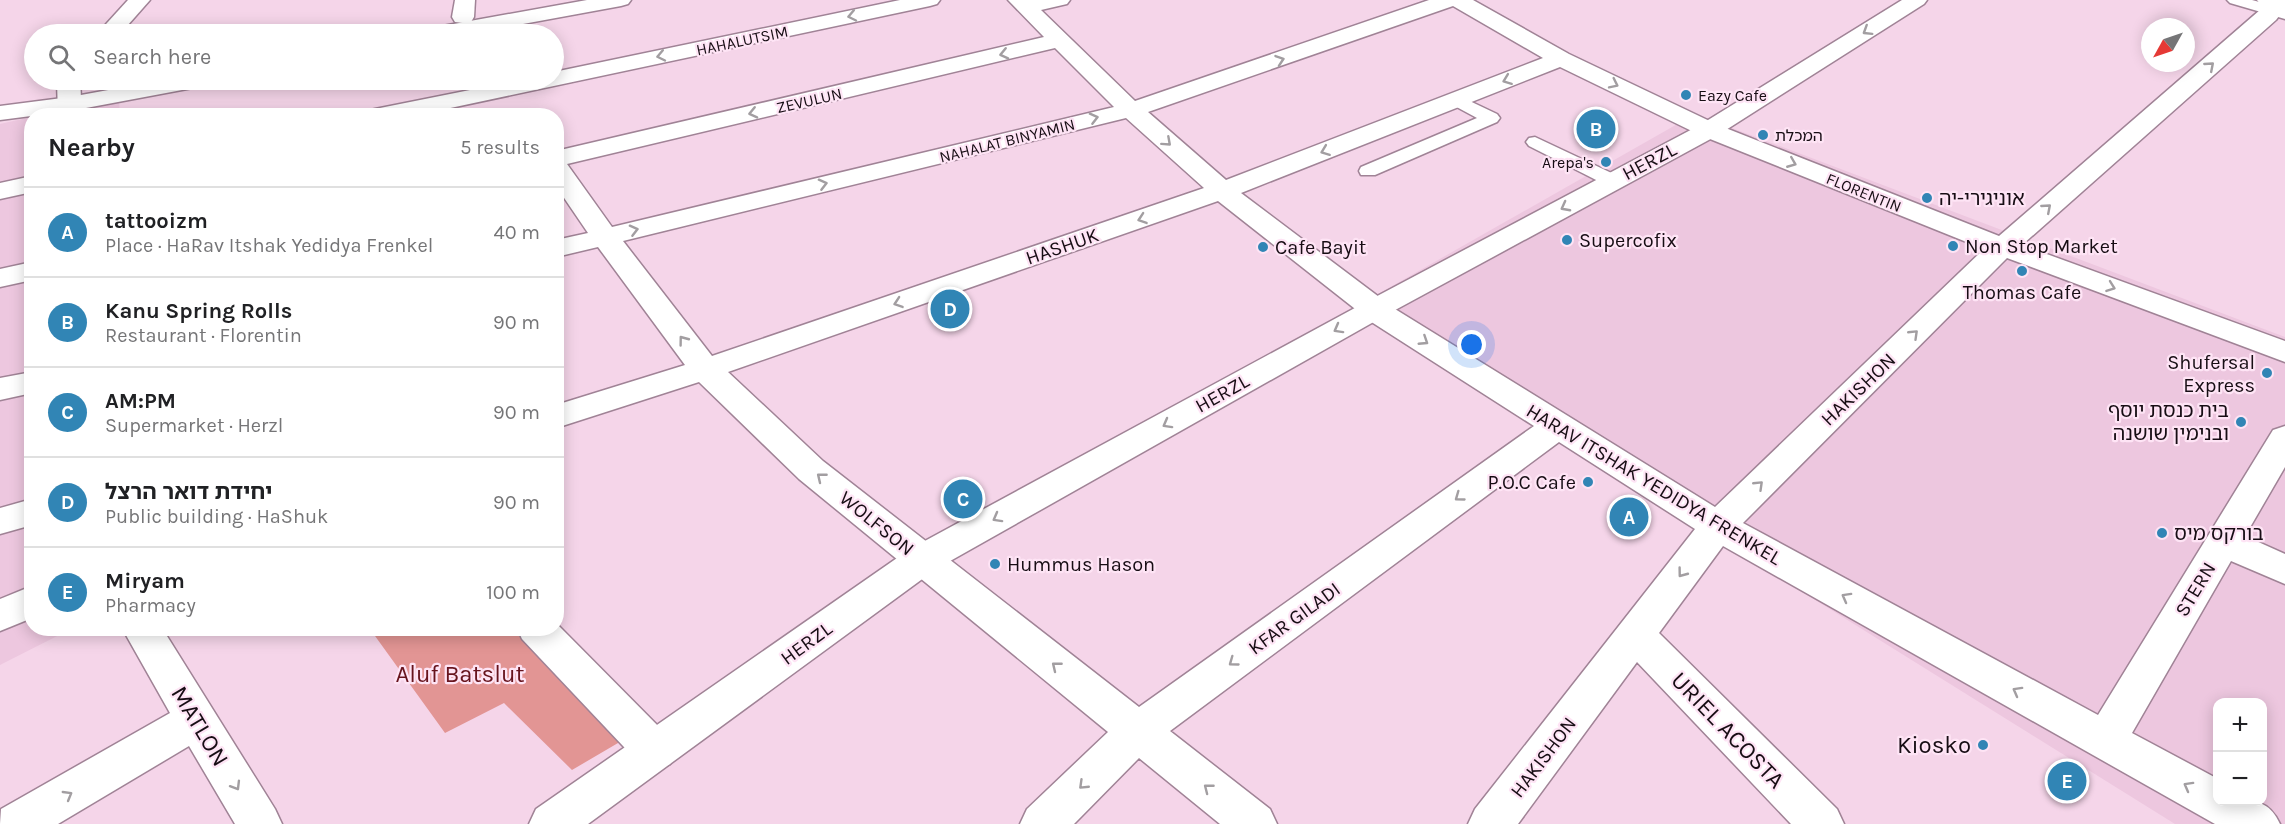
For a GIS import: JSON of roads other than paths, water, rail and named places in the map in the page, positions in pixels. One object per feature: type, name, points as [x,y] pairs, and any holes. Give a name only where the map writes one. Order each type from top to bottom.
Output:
[{"type":"street","points":[[117,24],[140,0]]},
{"type":"street","points":[[466,20],[621,0]]},
{"type":"street","name":"HAHALUTSIM","points":[[564,77],[930,0]]},
{"type":"street","points":[[1022,3],[1060,0]]},
{"type":"street","name":"NAHALAT BINYAMIN","points":[[564,247],[1131,110],[1178,96],[1449,0]]},
{"type":"street","name":"FLORENTIN","points":[[1458,0],[1561,59],[1709,130],[2003,247],[2285,352]]},
{"type":"street","name":"HERZL","points":[[552,824],[923,559],[1375,309],[1709,130],[1917,0]]},
{"type":"street","name":"HARAV ITSHAK YEDIDYA FRENKEL","points":[[1022,3],[1131,110],[1222,191],[1375,309],[1718,526],[2258,824]]},
{"type":"street","name":"HAKISHON","points":[[1491,824],[1718,526],[2003,247],[2277,6]]},
{"type":"street","name":"ZEVULUN","points":[[564,157],[1061,40]]},
{"type":"street","name":"HASHUK","points":[[564,414],[705,369],[1222,191],[1561,59]]},
{"type":"street","points":[[69,90],[70,108]]},
{"type":"street","points":[[79,108],[155,90]]},
{"type":"street","name":"HAHALUTSIM","points":[[417,108],[501,92]]},
{"type":"street","points":[[0,113],[24,112]]},
{"type":"street","name":"WOLFSON","points":[[564,178],[605,237],[705,369],[811,470],[1254,824]]},
{"type":"street","points":[[0,191],[24,186]]},
{"type":"street","points":[[0,278],[24,273]]},
{"type":"street","points":[[0,390],[24,384]]},
{"type":"street","name":"KFAR GILADI","points":[[1043,824],[1137,732],[1557,426]]},
{"type":"street","name":"STERN","points":[[2105,740],[2285,438]]},
{"type":"street","points":[[0,521],[24,514]]},
{"type":"street","points":[[2223,542],[2285,570]]},
{"type":"street","points":[[0,616],[24,605]]},
{"type":"street","name":"URIEL ACOSTA","points":[[1636,635],[1821,824]]},
{"type":"street","name":"MATLON","points":[[146,636],[259,824]]},
{"type":"street","points":[[544,636],[654,751]]},
{"type":"street","points":[[17,824],[196,720]]},
{"type":"lane","points":[[2235,0],[2277,6]]},
{"type":"lane","points":[[1368,171],[1491,118],[1457,100]]},
{"type":"lane","points":[[1535,142],[1613,181]]},
{"type":"place","name":"Eazy Cafe","points":[[1686,95]]},
{"type":"place","name":"Kanu Spring Rolls","points":[[1596,129]]},
{"type":"place","name":"המכלת","points":[[1763,135]]},
{"type":"place","name":"Arepa's","points":[[1606,162]]},
{"type":"place","name":"אוניגירי-יה","points":[[1927,198]]},
{"type":"place","name":"Supercofix","points":[[1567,240]]},
{"type":"place","name":"Non Stop Market","points":[[1953,246]]},
{"type":"place","name":"Cafe Bayit","points":[[1263,247]]},
{"type":"place","name":"Thomas Cafe","points":[[2022,271]]},
{"type":"place","name":"יחידת דואר הרצל","points":[[950,309]]},
{"type":"place","name":"Shufersal Express","points":[[2267,373]]},
{"type":"place","name":"בית כנסת יוסף ובנימין שושנה","points":[[2241,422]]},
{"type":"place","name":"P.O.C Cafe","points":[[1588,482]]},
{"type":"place","name":"AM:PM","points":[[963,499]]},
{"type":"place","name":"tattooizm","points":[[1629,517]]},
{"type":"place","name":"בורקס מיס","points":[[2162,533]]},
{"type":"place","name":"Hummus Hason","points":[[995,564]]},
{"type":"place","name":"Kiosko","points":[[1983,745]]},
{"type":"place","name":"Miryam","points":[[2067,781]]},
{"type":"park label","name":"Aluf Batslut","points":[[460,674]]}]
